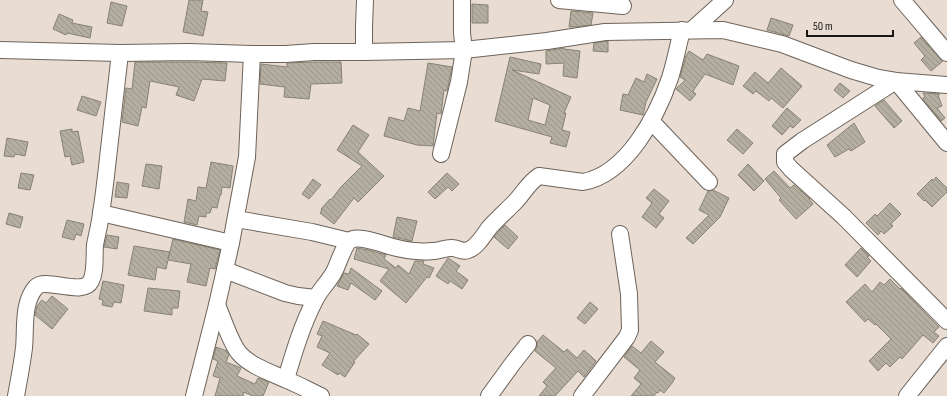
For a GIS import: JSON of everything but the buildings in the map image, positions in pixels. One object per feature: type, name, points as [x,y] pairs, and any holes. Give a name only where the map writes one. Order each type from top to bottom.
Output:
[{"type":"street","points":[[364,52],[365,0]]},
{"type":"street","points":[[441,154],[459,82],[464,50],[462,33],[462,0]]},
{"type":"street","points":[[559,0],[623,6]]},
{"type":"street","points":[[286,379],[302,328],[316,298],[335,271],[349,241],[355,238],[372,241],[406,251],[420,252],[449,248],[464,251],[468,250],[476,244],[535,178],[544,176],[583,182],[598,178],[615,167],[630,153],[651,121],[659,105],[687,30],[721,5],[725,0]]},
{"type":"street","points":[[902,0],[947,53]]},
{"type":"street","points":[[0,50],[120,53],[189,52],[286,54],[314,52],[464,50],[547,41],[605,32],[723,30],[782,44],[851,70],[878,78],[947,85]]},
{"type":"street","points":[[16,396],[24,348],[27,306],[31,295],[37,286],[43,284],[81,288],[88,286],[92,276],[120,53]]},
{"type":"street","points":[[194,396],[232,244],[247,157],[252,54]]},
{"type":"street","points":[[896,81],[947,143]]},
{"type":"street","points":[[896,81],[802,141],[785,154],[785,162],[844,217],[947,321]]},
{"type":"street","points":[[651,121],[709,182]]},
{"type":"street","points":[[101,213],[232,244]]},
{"type":"street","points":[[236,219],[312,232],[349,241]]},
{"type":"street","points":[[582,396],[625,341],[630,330],[629,294],[620,234]]},
{"type":"street","points":[[225,270],[285,293],[316,298]]},
{"type":"street","points":[[217,305],[234,345],[240,354],[264,370],[321,396]]},
{"type":"street","points":[[489,396],[528,344]]},
{"type":"street","points":[[907,396],[947,346]]}]
